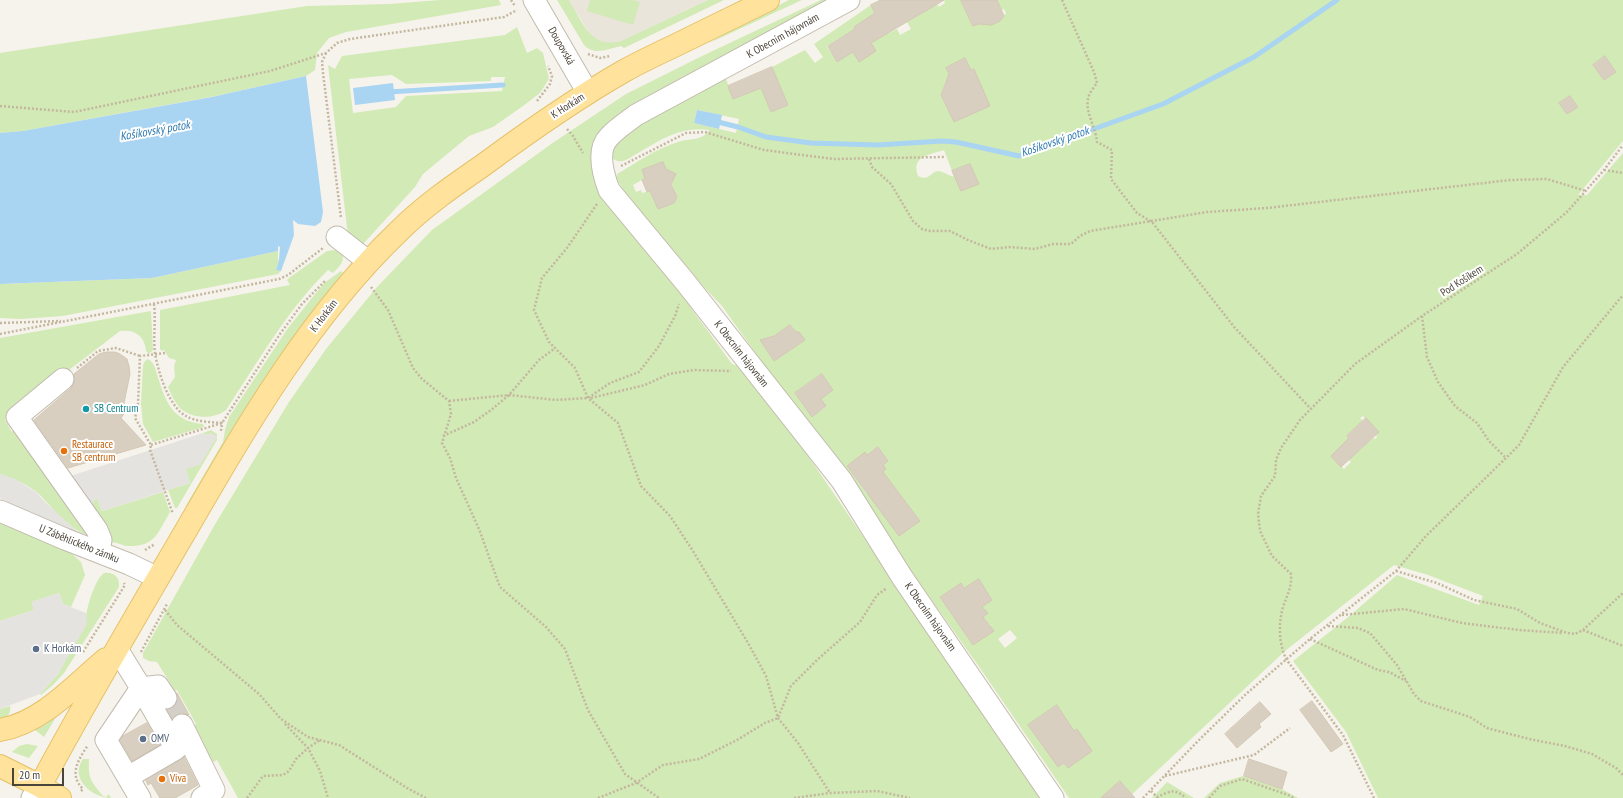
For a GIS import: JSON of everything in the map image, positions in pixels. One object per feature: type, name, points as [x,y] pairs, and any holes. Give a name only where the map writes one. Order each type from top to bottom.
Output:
[{"type":"main road","name":"K Horkám","points":[[36,792],[222,468],[277,380],[341,294],[369,262],[398,232],[440,196],[534,129],[588,93],[626,70],[768,0]]},
{"type":"main road","points":[[0,730],[23,723],[51,706],[117,649]]},
{"type":"main road","points":[[0,766],[36,792],[60,798]]},
{"type":"street","name":"K Obecním hájovnám","points":[[849,0],[636,115],[608,137],[603,149],[602,160],[606,180],[842,481],[902,577],[1053,798]]},
{"type":"street","name":"Doupovská","points":[[526,5],[588,93]]},
{"type":"street","points":[[337,237],[369,262]]},
{"type":"street","points":[[62,380],[16,417],[97,530],[100,537],[99,552]]},
{"type":"street","name":"U Záběhlického zámku","points":[[0,511],[158,578]]},
{"type":"street","points":[[117,649],[176,749],[128,777]]},
{"type":"street","points":[[136,680],[158,686],[166,698]]},
{"type":"street","points":[[136,680],[106,740],[140,798]]},
{"type":"street","points":[[182,725],[214,790],[202,798]]},
{"type":"path","points":[[1062,0],[1097,82],[1088,98],[1087,110],[1093,124],[1097,142],[1112,150],[1111,179],[1138,213],[1152,222],[1235,328],[1311,408]]},
{"type":"path","points":[[0,334],[279,279],[288,275],[337,237],[341,231],[341,219],[322,62],[326,53],[337,43],[350,39],[504,18],[526,5]]},
{"type":"path","points":[[0,106],[74,112],[270,71],[326,53]]},
{"type":"path","points":[[830,793],[798,743],[778,718],[766,676],[693,551],[670,516],[641,486],[618,423],[588,398],[575,368],[549,342],[534,310],[542,278],[590,214],[606,180],[618,167],[686,133],[705,132],[764,150],[833,159],[944,157]]},
{"type":"path","name":"Pod Košíkem","points":[[1286,659],[1282,649],[1280,621],[1292,586],[1291,574],[1272,556],[1260,531],[1258,514],[1261,496],[1276,476],[1276,460],[1285,440],[1311,408],[1355,364],[1422,316],[1517,254],[1567,212],[1604,170],[1623,145]]},
{"type":"path","points":[[869,159],[872,167],[891,184],[913,221],[922,228],[930,231],[950,231],[991,249],[1009,247],[1035,249],[1053,244],[1072,244],[1080,236],[1090,231],[1207,212],[1267,208],[1510,180],[1547,179],[1586,190]]},
{"type":"path","points":[[1604,170],[1623,173]]},
{"type":"path","points":[[220,434],[222,423],[280,334],[302,304],[321,283],[327,279]]},
{"type":"path","points":[[588,398],[610,383],[639,372],[659,346],[675,316],[686,283]]},
{"type":"path","points":[[366,292],[370,286],[388,310],[413,368],[422,380],[449,401],[451,414],[442,443],[450,458],[456,478],[479,529],[500,587],[546,627],[565,649],[588,710],[625,774],[659,798]]},
{"type":"path","points":[[1143,798],[1230,710],[1286,659],[1396,571],[1426,536],[1506,458],[1519,444],[1563,367],[1623,295]]},
{"type":"path","points":[[154,304],[155,353],[167,392],[178,410],[186,417],[196,420],[222,423]]},
{"type":"path","points":[[1422,316],[1427,357],[1438,382],[1456,406],[1477,423],[1489,441],[1506,458]]},
{"type":"path","points":[[0,323],[71,320]]},
{"type":"path","points":[[62,380],[98,351],[116,348],[140,356],[165,353]]},
{"type":"path","points":[[443,436],[474,422],[491,410],[509,395],[539,360],[555,349]]},
{"type":"path","points":[[140,356],[138,404],[135,418],[151,445],[150,450],[174,516],[178,511]]},
{"type":"path","points":[[449,401],[509,395],[556,400],[588,398],[645,385],[669,374],[694,370],[733,371]]},
{"type":"path","points":[[151,445],[222,423]]},
{"type":"path","points":[[138,551],[144,550],[159,542]]},
{"type":"path","points":[[1396,571],[1437,583],[1474,600],[1517,609],[1540,623],[1567,633]]},
{"type":"path","points":[[598,798],[636,783],[663,765],[699,759],[778,718],[791,686],[817,660],[860,622],[877,596],[902,577]]},
{"type":"path","points":[[81,654],[125,585],[123,581]]},
{"type":"path","points":[[1342,615],[1404,609],[1462,623],[1519,630],[1575,634],[1583,630],[1623,593]]},
{"type":"path","points":[[136,680],[138,657],[168,603]]},
{"type":"path","points":[[165,610],[176,625],[259,694],[308,748],[320,771],[328,798]]},
{"type":"path","points":[[1328,626],[1358,628],[1370,633],[1397,665],[1414,694],[1420,701],[1470,717],[1487,728],[1529,740],[1565,746],[1592,754],[1616,768],[1623,775]]},
{"type":"path","points":[[1583,630],[1623,646]]},
{"type":"path","points":[[1310,639],[1378,670],[1389,672],[1408,683]]},
{"type":"path","points":[[1286,659],[1343,735],[1374,798]]},
{"type":"path","points":[[281,719],[308,737],[339,745],[426,798]]},
{"type":"path","points":[[1165,776],[1254,755],[1290,728]]},
{"type":"path","points":[[247,798],[264,776],[282,775],[289,770],[296,760],[308,748],[320,740]]},
{"type":"path","points":[[81,791],[82,788],[76,778],[76,768],[78,761],[91,741]]},
{"type":"path","points":[[1209,798],[1220,786],[1242,779],[1293,798]]},
{"type":"path","points":[[794,798],[830,793],[877,790],[910,798]]},
{"type":"path","points":[[1151,790],[1158,797],[1172,791],[1177,791],[1186,798]]},
{"type":"shaded area","points":[[569,0],[708,0],[621,41],[610,44],[597,40],[591,36]]},
{"type":"shaded area","points":[[203,433],[205,435],[211,433],[217,437],[200,465],[186,469],[190,483],[102,511],[97,498],[94,500],[92,506],[52,482]]},
{"type":"shaded area","points":[[0,474],[15,479],[36,492],[78,532],[76,535],[0,498]]},
{"type":"shaded area","name":"K Horkám","points":[[59,593],[63,604],[86,613],[87,624],[58,674],[40,694],[0,709],[0,621],[34,610],[31,602]]},
{"type":"green space","points":[[440,0],[499,0],[501,5],[346,32],[329,38],[317,53],[315,70],[306,76],[216,96],[23,131],[0,133],[0,53],[307,6],[390,4]]},
{"type":"green space","points":[[557,0],[569,0],[583,25],[589,32],[602,41],[610,42],[621,41],[708,0],[724,0],[624,48],[621,46],[597,51],[584,45]]},
{"type":"green space","points":[[590,0],[633,0],[640,2],[633,25],[587,11]]},
{"type":"green space","points":[[789,0],[802,0],[707,44],[750,20]]},
{"type":"green space","points":[[821,0],[832,0],[660,94],[592,165],[594,179],[606,204],[691,301],[691,308],[732,364],[741,367],[804,450],[937,645],[1044,798],[238,798],[217,760],[209,764],[189,729],[196,724],[177,690],[175,691],[157,662],[149,661],[143,658],[143,653],[214,526],[289,402],[326,349],[377,287],[432,230],[554,142],[626,94],[702,56]]},
{"type":"green space","points":[[944,0],[961,0],[973,26],[978,24],[994,24],[1002,19],[1006,13],[1004,9],[1002,10],[997,0],[1623,0],[1623,141],[1578,195],[1587,195],[1623,153],[1623,798],[1378,798],[1346,732],[1293,661],[1347,618],[1397,575],[1479,605],[1483,596],[1428,575],[1394,565],[1285,651],[1128,798],[1125,798],[1131,793],[1120,781],[1101,798],[1069,798],[980,668],[722,306],[703,286],[626,194],[616,178],[617,174],[654,152],[678,142],[700,138],[707,134],[709,130],[686,130],[676,133],[656,143],[626,160],[619,161],[612,158],[612,148],[627,130],[725,76],[733,99],[761,88],[771,112],[788,105],[772,67],[805,50],[815,63],[823,57],[814,44],[871,5],[887,34],[897,29],[900,35],[911,29],[907,22],[937,4],[939,7],[945,3]],"holes":[[[858,24],[853,52],[837,62],[827,46],[855,29],[854,27]],[[1605,56],[1616,72],[1604,80],[1593,65]],[[965,59],[971,70],[974,69],[989,106],[954,122],[941,95],[946,80],[951,78],[946,68]],[[1570,96],[1578,106],[1567,114],[1559,103]],[[697,110],[739,119],[736,133],[694,123]],[[944,150],[952,171],[970,164],[978,183],[961,191],[955,177],[939,171],[936,171],[925,178],[918,176],[916,169],[917,164],[919,160],[927,155]],[[674,176],[671,182],[677,197],[674,203],[658,209],[650,191],[642,193],[641,190],[636,192],[633,185],[645,178]],[[790,325],[803,340],[774,361],[760,340],[774,336]],[[822,374],[833,390],[821,399],[826,407],[812,417],[795,393]],[[1363,416],[1379,432],[1375,439],[1373,438],[1360,450],[1347,436],[1363,421],[1360,418]],[[878,447],[888,461],[883,465],[886,470],[880,474],[885,481],[867,494],[847,466],[865,453],[867,455]],[[1340,451],[1351,462],[1344,469],[1333,458]],[[896,489],[920,521],[882,500]],[[979,579],[992,599],[986,604],[972,583]],[[961,583],[979,609],[982,607],[987,613],[983,617],[991,626],[987,629],[985,637],[973,645],[940,597]],[[1010,630],[1017,638],[1005,648],[998,639]],[[1057,705],[1074,731],[1068,768],[1064,763],[1058,767],[1029,725]]]},
{"type":"green space","points":[[517,27],[527,53],[537,48],[543,53],[549,79],[540,93],[493,127],[469,136],[423,174],[415,187],[364,243],[358,244],[348,236],[328,65],[335,69],[342,56],[505,35]],"holes":[[[392,75],[406,84],[491,81],[491,77],[505,77],[502,91],[406,96],[396,107],[353,113],[349,79]]]},
{"type":"green space","points":[[278,251],[279,260],[276,270],[281,271],[278,274],[63,316],[21,319],[0,318],[0,284],[152,278]]},
{"type":"green space","points":[[327,251],[341,251],[343,261],[340,266],[333,273],[328,270],[299,302],[286,319],[226,410],[209,417],[202,417],[189,414],[179,407],[168,387],[175,377],[174,366],[176,360],[169,358],[164,350],[162,351],[160,349],[160,310],[290,285],[287,280],[289,278]]},
{"type":"green space","points":[[341,271],[344,274],[303,325],[285,351],[249,405],[199,489],[184,509],[223,442],[229,417],[288,328],[324,283]]},
{"type":"green space","points":[[151,311],[153,350],[149,354],[146,351],[144,341],[135,332],[120,331],[5,419],[11,431],[19,433],[92,534],[86,539],[87,535],[74,528],[56,513],[37,492],[22,483],[0,474],[0,338]]},
{"type":"green space","points":[[148,359],[154,365],[164,396],[174,412],[191,422],[203,424],[204,427],[153,442],[143,424],[141,404],[143,365]]},
{"type":"green space","points":[[211,430],[217,434],[217,437],[211,434],[205,435],[203,433]]},
{"type":"green space","points":[[217,437],[217,440],[177,508],[175,508],[168,490],[190,483],[186,469]]},
{"type":"green space","points":[[163,492],[170,512],[154,538],[144,544],[136,546],[109,543],[92,505],[94,500],[97,498],[102,511]]},
{"type":"green space","points":[[0,521],[22,532],[63,546],[81,562],[85,575],[71,607],[63,604],[59,593],[32,602],[34,610],[0,621]]},
{"type":"green space","points":[[104,573],[111,573],[116,576],[119,587],[64,673],[41,695],[40,694],[58,674],[86,619],[89,602],[97,581]]},
{"type":"green space","points":[[10,706],[9,714],[0,724],[0,709]]},
{"type":"green space","points":[[58,714],[44,737],[31,727]]},
{"type":"green space","points":[[27,744],[38,746],[29,758],[12,752],[19,746]]},
{"type":"green space","points":[[83,759],[89,759],[90,776],[96,787],[103,796],[106,797],[109,794],[111,798],[104,797],[97,795],[85,786],[79,773],[79,766]]},
{"type":"green space","points":[[1243,776],[1282,789],[1298,798],[1204,798],[1220,783]]},
{"type":"green space","points":[[1167,782],[1194,798],[1152,798]]},
{"type":"water","points":[[306,76],[323,212],[321,222],[315,226],[298,224],[293,220],[294,235],[281,271],[276,270],[279,260],[280,247],[278,246],[278,251],[152,278],[0,284],[0,133],[23,131],[212,97]]},
{"type":"water","points":[[393,83],[395,100],[355,105],[353,88]]},
{"type":"water","points":[[697,110],[722,115],[719,129],[694,123]]},
{"type":"building","points":[[881,0],[944,0],[871,43],[876,51],[859,62],[853,52],[837,62],[828,46],[855,29],[854,27],[875,13],[871,5]]},
{"type":"building","points":[[961,0],[997,0],[1004,16],[1000,21],[992,25],[979,24],[973,26]]},
{"type":"building","points":[[1605,56],[1616,72],[1604,80],[1593,65]]},
{"type":"building","points":[[965,58],[971,70],[974,69],[990,106],[954,122],[941,95],[949,74],[946,68]]},
{"type":"building","points":[[772,67],[788,105],[771,112],[761,88],[733,99],[728,86]]},
{"type":"building","points":[[1570,96],[1578,107],[1567,114],[1559,103]]},
{"type":"building","points":[[663,162],[666,169],[676,174],[671,184],[677,197],[674,203],[658,209],[650,191],[647,192],[642,180],[645,178],[642,170]]},
{"type":"building","points":[[970,164],[979,184],[961,191],[952,171]]},
{"type":"building","points":[[790,325],[795,331],[800,333],[805,340],[774,361],[760,340],[774,336]]},
{"type":"building","name":"SB Centrum","points":[[115,352],[127,359],[130,374],[124,403],[126,411],[121,418],[146,445],[68,468],[34,420],[71,388],[74,383],[74,374],[99,354]]},
{"type":"building","points":[[822,374],[833,390],[821,399],[826,406],[812,417],[795,393]]},
{"type":"building","points":[[1366,418],[1379,432],[1341,467],[1331,456],[1349,438],[1347,436]]},
{"type":"building","points":[[878,447],[888,461],[883,465],[886,469],[883,472],[920,521],[899,536],[847,466],[865,452],[867,455]]},
{"type":"building","points":[[979,579],[992,600],[982,607],[988,613],[983,617],[994,631],[973,645],[940,597],[961,583],[964,588]]},
{"type":"building","points":[[177,693],[189,715],[182,713],[176,714],[172,718],[167,710],[173,708],[177,704]]},
{"type":"building","points":[[1312,701],[1343,744],[1331,752],[1300,710]]},
{"type":"building","points":[[1260,702],[1271,714],[1259,724],[1261,727],[1237,748],[1225,734]]},
{"type":"building","points":[[1057,705],[1074,731],[1077,729],[1092,751],[1068,768],[1064,763],[1058,767],[1028,725]]},
{"type":"building","points":[[147,723],[160,745],[132,761],[120,740],[123,736]]},
{"type":"building","points":[[184,757],[198,785],[175,798],[160,798],[151,783],[148,785],[146,781]]},
{"type":"building","points":[[1249,759],[1287,772],[1282,789],[1244,776]]},
{"type":"building","points":[[1120,781],[1135,798],[1101,798]]},
{"type":"waterway","name":"Košíkovský potok","points":[[714,121],[738,127],[766,137],[811,143],[877,145],[942,141],[956,142],[1019,156],[1163,104],[1254,57],[1337,0]]},
{"type":"waterway","name":"Košíkovský potok","points":[[389,92],[503,85]]},
{"type":"tunnel","points":[[166,698],[182,725]]},
{"type":"place","name":"SB Centrum","points":[[86,409]]},
{"type":"place","name":"Restaurace SB centrum","points":[[64,451]]},
{"type":"place","name":"K Horkám","points":[[36,649]]},
{"type":"place","name":"OMV","points":[[143,739]]},
{"type":"place","name":"Viva","points":[[162,779]]}]
